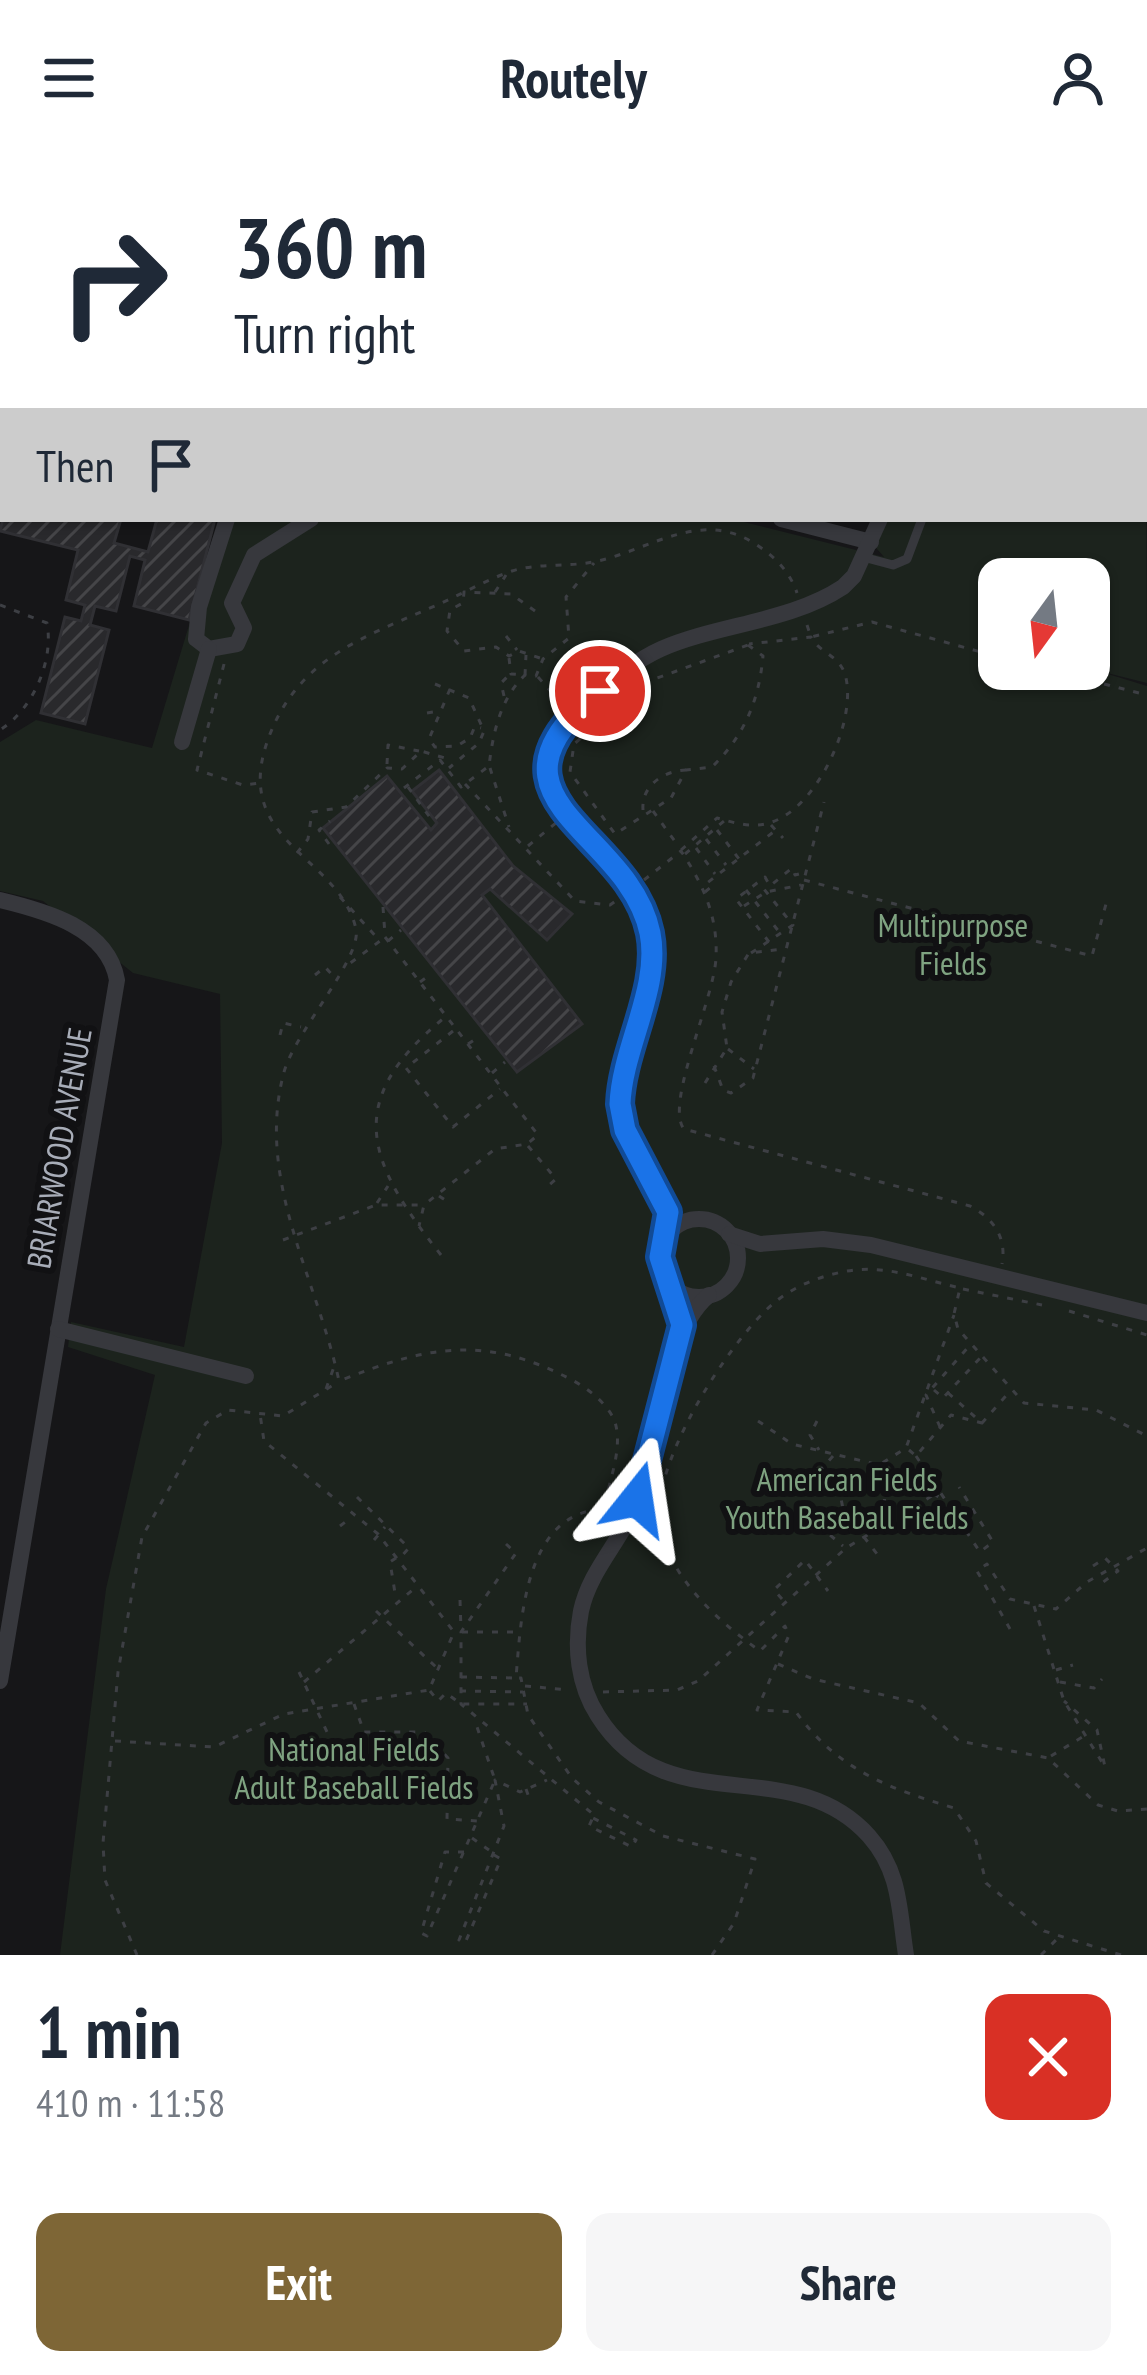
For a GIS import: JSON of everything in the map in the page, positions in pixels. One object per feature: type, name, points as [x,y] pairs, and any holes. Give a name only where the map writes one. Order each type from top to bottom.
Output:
[{"type":"street","points":[[226,522],[199,607],[196,640],[209,649],[237,644],[244,628],[232,602],[254,555],[306,522]]},
{"type":"street","points":[[790,522],[867,549]]},
{"type":"street","points":[[879,522],[843,587],[645,657],[567,717],[554,735],[546,768],[553,791],[646,917],[652,956],[620,1104],[625,1130],[663,1199],[667,1236],[660,1257],[674,1286],[682,1325],[632,1515],[584,1599],[578,1650],[585,1691],[607,1730],[657,1771],[695,1783],[803,1794],[850,1819],[879,1849],[898,1885],[906,1955]]},
{"type":"street","points":[[182,742],[209,649]]},
{"type":"street","name":"BRIARWOOD AVENUE","points":[[0,900],[34,908],[92,937],[106,950],[117,980],[0,1681]]},
{"type":"street","points":[[663,1199],[696,1220]]},
{"type":"street","points":[[667,1236],[680,1224],[696,1220],[768,1243],[846,1240],[1147,1313]]},
{"type":"street","points":[[729,1234],[737,1266]]},
{"type":"street","points":[[682,1325],[710,1294],[724,1287],[737,1266],[768,1243]]},
{"type":"street","points":[[674,1286],[689,1295],[710,1294]]},
{"type":"street","points":[[58,1329],[246,1376]]},
{"type":"lane","points":[[867,549],[893,565],[907,559],[921,522]]},
{"type":"path","points":[[297,854],[308,839],[312,812],[346,807],[387,768],[388,745],[442,759],[461,787],[575,901],[610,905],[716,818],[770,823],[794,809],[817,781],[847,705],[841,664],[811,637],[792,579],[772,555],[738,535],[700,522]]},
{"type":"path","points":[[283,1240],[376,1205],[424,1205],[495,1149],[527,1144],[538,1135],[384,940],[297,854],[265,808],[262,783],[269,735],[291,695],[316,665],[345,643],[507,573],[596,562],[705,527]]},
{"type":"path","points":[[507,699],[501,683],[511,674],[536,676],[543,659],[569,638],[566,597],[596,562]]},
{"type":"path","points":[[494,593],[507,573]]},
{"type":"path","points":[[464,592],[511,594],[535,611]]},
{"type":"path","points":[[464,592],[463,604],[450,610],[446,620],[453,643],[464,651],[496,647],[509,656],[511,674]]},
{"type":"path","points":[[0,605],[47,622],[50,640],[31,699],[0,730]]},
{"type":"path","points":[[686,770],[677,792],[615,834],[570,772],[574,744],[649,682],[748,645],[811,637],[872,622],[978,651]]},
{"type":"path","points":[[506,636],[519,651],[543,659]]},
{"type":"path","points":[[643,812],[642,797],[651,784],[673,770],[712,767],[741,734],[758,694],[763,651],[770,640]]},
{"type":"path","points":[[748,645],[763,651]]},
{"type":"path","points":[[509,656],[519,651]]},
{"type":"path","points":[[466,788],[486,768],[507,699],[525,675],[526,653]]},
{"type":"path","points":[[224,664],[197,770],[244,785],[262,783]]},
{"type":"path","points":[[558,699],[593,672]]},
{"type":"path","points":[[435,684],[469,698],[483,728],[479,743],[450,768]]},
{"type":"path","points":[[1110,685],[1147,694]]},
{"type":"path","points":[[448,748],[429,739],[451,687]]},
{"type":"path","points":[[427,713],[440,711]]},
{"type":"path","points":[[434,823],[405,787],[442,759],[448,748],[470,739],[475,726],[483,728]]},
{"type":"path","points":[[387,768],[402,769],[421,752]]},
{"type":"path","points":[[486,768],[516,837]]},
{"type":"path","points":[[714,1066],[723,1090],[730,1093],[753,1078],[824,802]]},
{"type":"path","points":[[652,809],[705,892],[717,960],[676,1105],[677,1121],[684,1130],[718,1140],[970,1206],[995,1225],[1003,1244],[999,1274]]},
{"type":"path","points":[[323,812],[331,823],[319,830],[329,844]]},
{"type":"path","points":[[681,851],[695,846],[725,820]]},
{"type":"path","points":[[770,823],[783,838]]},
{"type":"path","points":[[716,829],[740,859]]},
{"type":"path","points":[[705,892],[717,876],[776,830]]},
{"type":"path","points":[[705,838],[728,868]]},
{"type":"path","points":[[695,846],[717,876]]},
{"type":"path","points":[[800,862],[806,872]]},
{"type":"path","points":[[769,942],[736,899],[765,877],[770,886],[792,868],[795,874],[806,872]]},
{"type":"path","points":[[758,881],[793,925]]},
{"type":"path","points":[[742,908],[766,892],[804,882],[1092,956],[1106,904]]},
{"type":"path","points":[[746,890],[781,935]]},
{"type":"path","points":[[334,892],[356,928],[354,955],[289,1053],[276,1119],[278,1180],[339,1381]]},
{"type":"path","points":[[572,911],[575,901]]},
{"type":"path","points":[[382,907],[384,940]]},
{"type":"path","points":[[705,1083],[727,1048],[722,1012],[731,982],[749,953],[793,925]]},
{"type":"path","points":[[344,968],[400,930]]},
{"type":"path","points":[[749,953],[786,949]]},
{"type":"path","points":[[314,975],[325,967],[336,979]]},
{"type":"path","points":[[419,983],[430,975]]},
{"type":"path","points":[[441,1255],[390,1184],[377,1137],[378,1098],[399,1060],[445,1017]]},
{"type":"path","points":[[280,1035],[283,1023],[303,1027]]},
{"type":"path","points":[[406,1068],[455,1030]]},
{"type":"path","points":[[466,1045],[477,1038]]},
{"type":"path","points":[[727,1048],[755,1070]]},
{"type":"path","points":[[399,1060],[453,1126],[502,1088]]},
{"type":"path","points":[[491,1074],[505,1062]]},
{"type":"path","points":[[527,1144],[556,1179],[548,1186]]},
{"type":"path","points":[[468,1170],[474,1178]]},
{"type":"path","points":[[376,1205],[390,1184]]},
{"type":"path","points":[[438,1195],[451,1204]]},
{"type":"path","points":[[418,1226],[424,1205]]},
{"type":"path","points":[[1048,1306],[879,1269],[848,1271],[793,1289],[747,1330],[693,1410],[658,1496],[661,1537],[694,1596],[744,1640],[760,1651],[785,1626],[789,1635],[757,1711],[796,1712],[821,1747],[876,1784],[954,1808],[976,1841],[986,1883],[1058,1938],[1121,1955]]},
{"type":"path","points":[[879,1465],[907,1448],[960,1288]]},
{"type":"path","points":[[1068,1311],[1147,1335]]},
{"type":"path","points":[[954,1314],[971,1343],[1024,1403],[1096,1410],[1147,1436]]},
{"type":"path","points":[[926,1395],[971,1343]]},
{"type":"path","points":[[137,1955],[105,1880],[106,1795],[118,1672],[142,1537],[206,1423],[228,1410],[283,1416],[339,1381],[402,1356],[478,1349],[548,1367],[582,1385],[610,1412],[617,1428],[604,1509],[579,1510],[560,1523],[529,1578],[516,1678],[528,1715],[572,1778],[599,1802],[663,1836],[754,1859],[734,1923],[712,1955]]},
{"type":"path","points":[[946,1395],[982,1356]]},
{"type":"path","points":[[326,1389],[335,1363]]},
{"type":"path","points":[[932,1388],[982,1423]]},
{"type":"path","points":[[982,1423],[1012,1389]]},
{"type":"path","points":[[926,1395],[940,1427]]},
{"type":"path","points":[[946,1395],[951,1415]]},
{"type":"path","points":[[260,1412],[264,1441],[378,1534],[458,1632],[520,1633]]},
{"type":"path","points":[[951,1415],[982,1423]]},
{"type":"path","points":[[916,1456],[951,1415]]},
{"type":"path","points":[[758,1421],[792,1444],[879,1465],[937,1493],[1010,1600],[1056,1610],[1087,1582],[1147,1548]]},
{"type":"path","points":[[817,1421],[810,1435],[820,1451]]},
{"type":"path","points":[[907,1448],[937,1493]]},
{"type":"path","points":[[835,1455],[818,1473],[840,1493],[843,1510],[824,1530],[846,1548]]},
{"type":"path","points":[[884,1520],[885,1468]]},
{"type":"path","points":[[959,1487],[993,1542],[980,1552]]},
{"type":"path","points":[[458,1691],[676,1690],[698,1681],[846,1548],[884,1520],[937,1493]]},
{"type":"path","points":[[357,1497],[409,1548],[390,1562],[396,1603]]},
{"type":"path","points":[[340,1526],[354,1516]]},
{"type":"path","points":[[374,1540],[386,1526]]},
{"type":"path","points":[[863,1535],[877,1554]]},
{"type":"path","points":[[963,1539],[989,1545]]},
{"type":"path","points":[[428,1690],[458,1632],[516,1553],[506,1544]]},
{"type":"path","points":[[1093,1566],[1105,1558],[1116,1569]]},
{"type":"path","points":[[783,1601],[774,1590],[806,1560],[828,1591]]},
{"type":"path","points":[[987,1564],[977,1571],[1010,1629]]},
{"type":"path","points":[[1102,1583],[1116,1569]]},
{"type":"path","points":[[997,1580],[1007,1573]]},
{"type":"path","points":[[304,1682],[417,1586]]},
{"type":"path","points":[[460,1600],[460,1704]]},
{"type":"path","points":[[1034,1605],[1064,1701],[1105,1768],[1096,1730],[1064,1701]]},
{"type":"path","points":[[376,1611],[438,1669]]},
{"type":"path","points":[[776,1663],[813,1679],[919,1703],[959,1741],[1048,1758],[1098,1805],[1118,1811],[1147,1809]]},
{"type":"path","points":[[1054,1670],[1073,1665]]},
{"type":"path","points":[[299,1672],[328,1734],[332,1733]]},
{"type":"path","points":[[459,1677],[516,1678]]},
{"type":"path","points":[[1058,1682],[1094,1688],[1102,1679]]},
{"type":"path","points":[[114,1741],[214,1748],[284,1714],[428,1690]]},
{"type":"path","points":[[428,1690],[438,1701],[446,1693],[593,1817],[636,1840],[632,1847],[589,1826],[593,1817]]},
{"type":"path","points":[[405,1706],[406,1694]]},
{"type":"path","points":[[353,1702],[364,1732],[424,1732],[448,1757],[447,1819],[478,1820]]},
{"type":"path","points":[[460,1704],[526,1705]]},
{"type":"path","points":[[471,1837],[492,1853],[501,1858],[466,1943],[459,1940],[492,1853],[503,1826],[495,1780],[476,1722]]},
{"type":"path","points":[[1048,1758],[1086,1736]]},
{"type":"path","points":[[495,1780],[520,1792],[549,1779]]},
{"type":"path","points":[[464,1852],[446,1852],[421,1933],[428,1936],[495,1780]]},
{"type":"path","points":[[526,1789],[531,1803]]},
{"type":"path","points":[[1042,1955],[1058,1938]]},
{"type":"green space","points":[[220,522],[744,522],[884,557],[871,542],[879,522],[1146,522],[1147,683],[1110,674],[1110,558],[978,558],[978,690],[1110,690],[1110,675],[1147,686],[1147,1955],[60,1955],[106,1589],[155,1375],[68,1347],[71,1322],[184,1347],[222,1143],[220,994],[133,973],[43,901],[0,891],[0,742],[36,720],[152,748]]},
{"type":"building","points":[[2,522],[120,522],[114,543],[148,552],[156,522],[214,522],[189,620],[134,606],[145,560],[130,556],[116,611],[95,606],[90,625],[109,630],[85,724],[41,713],[65,617],[81,621],[85,605],[66,600],[78,550],[0,531]]},
{"type":"building","points":[[439,770],[513,866],[572,914],[547,940],[490,889],[482,895],[582,1024],[517,1072],[323,828],[387,776],[431,830],[437,823],[412,791]]},
{"type":"route","points":[[600,691],[560,725],[549,745],[546,768],[553,791],[646,917],[652,946],[620,1104],[625,1130],[668,1212],[660,1257],[662,1270],[674,1286],[682,1325],[637,1499]]},
{"type":"park label","name":"Multipurpose Fields","points":[[953,944]]},
{"type":"park label","name":"American Fields Youth Baseball Fields","points":[[847,1498]]},
{"type":"park label","name":"National Fields Adult Baseball Fields","points":[[354,1768]]}]
